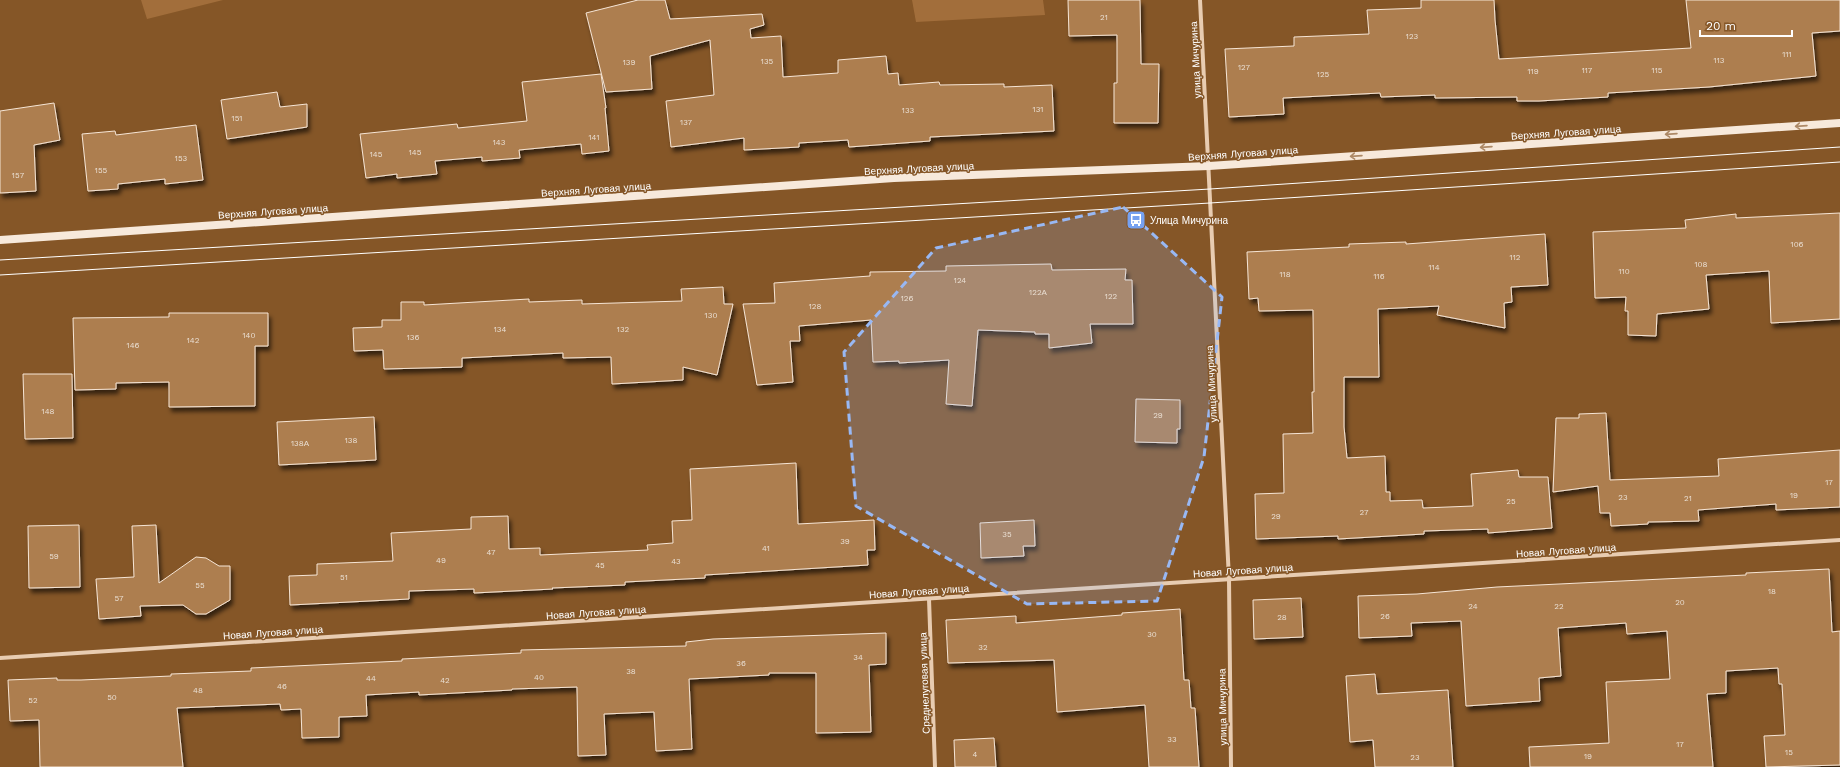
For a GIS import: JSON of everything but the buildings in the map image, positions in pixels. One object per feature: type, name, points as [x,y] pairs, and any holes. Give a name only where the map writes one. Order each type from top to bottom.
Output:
[{"type":"main road","name":"Верхняя Луговая улица","points":[[0,240],[894,178],[1208,166],[1840,123]]},
{"type":"street","name":"улица Мичурина","points":[[1200,0],[1229,579],[1231,767]]},
{"type":"street","name":"Новая Луговая улица","points":[[0,658],[1840,540]]},
{"type":"street","name":"Среднелуговая улица","points":[[929,598],[935,767]]},
{"type":"highlighted area","points":[[1123,207],[1222,297],[1204,457],[1157,601],[1027,604],[856,506],[844,352],[936,248]]},
{"type":"shaded area","points":[[141,0],[223,0],[147,19]]},
{"type":"shaded area","points":[[912,0],[1043,0],[1045,15],[916,22]]},
{"type":"tram line","points":[[0,260],[1210,189],[1840,147]]},
{"type":"tram line","points":[[0,275],[1210,203],[1840,162]]},
{"type":"place","name":"Улица Мичурина","points":[[1136,220]]}]
